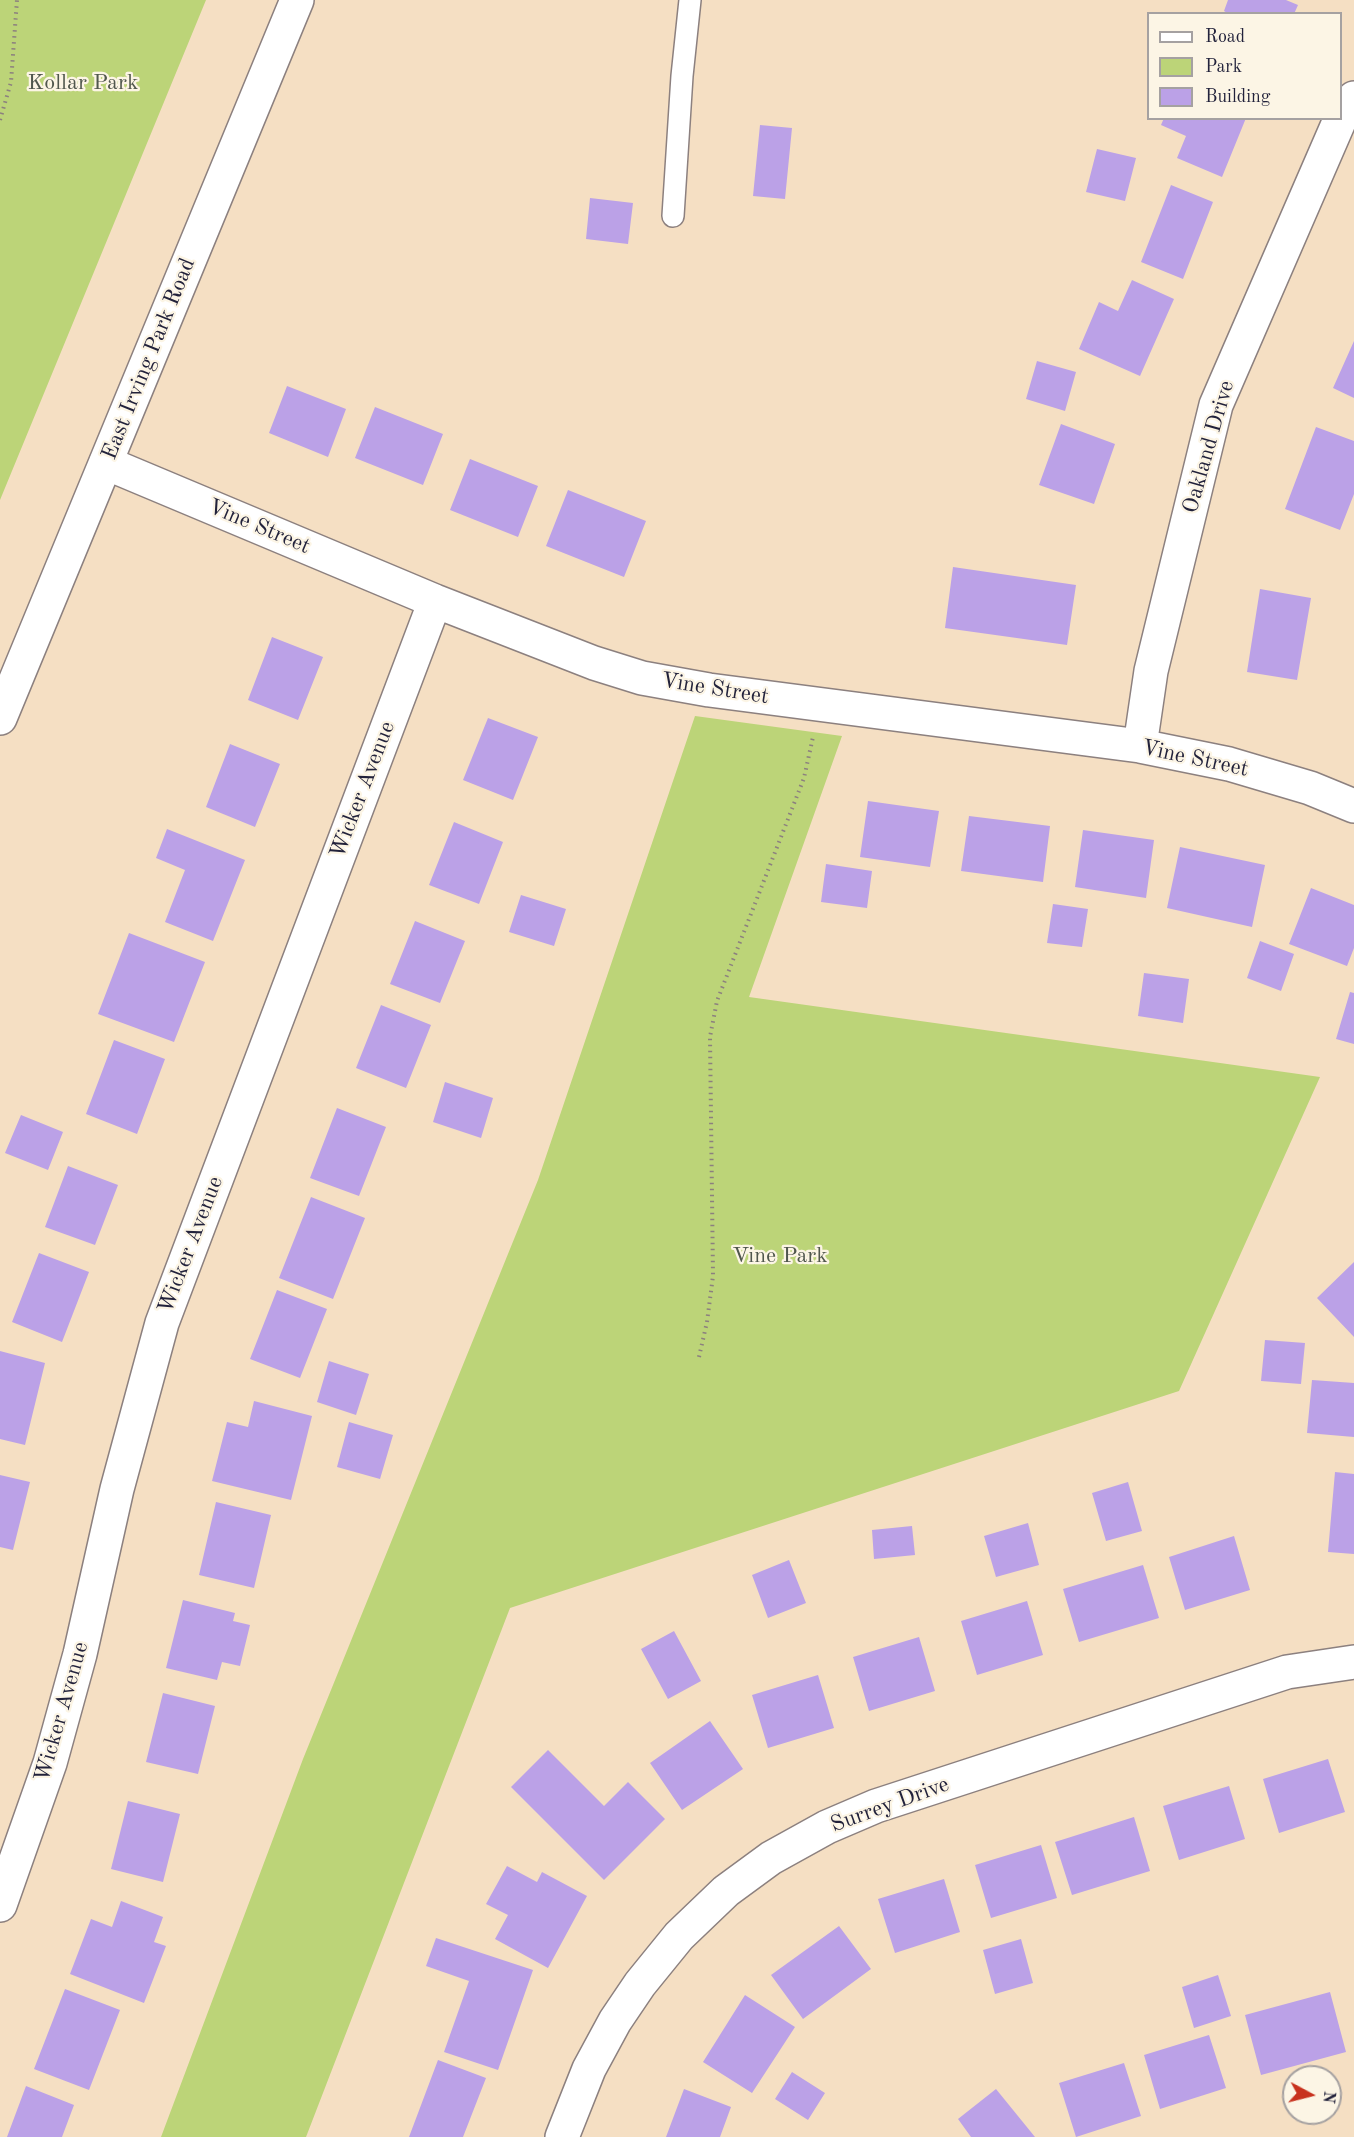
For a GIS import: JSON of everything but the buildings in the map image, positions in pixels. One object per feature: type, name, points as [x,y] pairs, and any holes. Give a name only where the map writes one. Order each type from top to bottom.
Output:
[{"type":"street","name":"East Irving Park Road","points":[[0,718],[297,0]]},
{"type":"street","name":"Oakland Drive","points":[[1342,115],[1354,98]]},
{"type":"street","name":"Oakland Drive","points":[[1140,746],[1151,671],[1216,405],[1340,120]]},
{"type":"street","name":"Vine Street","points":[[106,463],[435,601],[594,663],[642,678],[709,690],[1140,746],[1229,764],[1310,788],[1354,806]]},
{"type":"street","name":"Wicker Avenue","points":[[0,1905],[50,1763],[80,1654],[117,1489],[162,1323],[435,601]]},
{"type":"street","name":"Surrey Drive","points":[[562,2137],[589,2069],[615,2021],[640,1984],[687,1928],[726,1891],[771,1858],[827,1827],[876,1806],[1287,1672],[1354,1662]]},
{"type":"lane","points":[[673,216],[682,76],[690,0]]},
{"type":"path","points":[[0,120],[11,82],[16,42],[17,0]]},
{"type":"path","points":[[699,1357],[707,1322],[713,1276],[710,1036],[717,1001],[804,778],[820,705]]},
{"type":"green space","name":"Kollar Park","points":[[0,0],[206,0],[0,500]]},
{"type":"green space","name":"Vine Park","points":[[695,716],[842,736],[749,997],[1320,1077],[1179,1391],[510,1608],[306,2137],[161,2137],[303,1759],[538,1180]]}]
